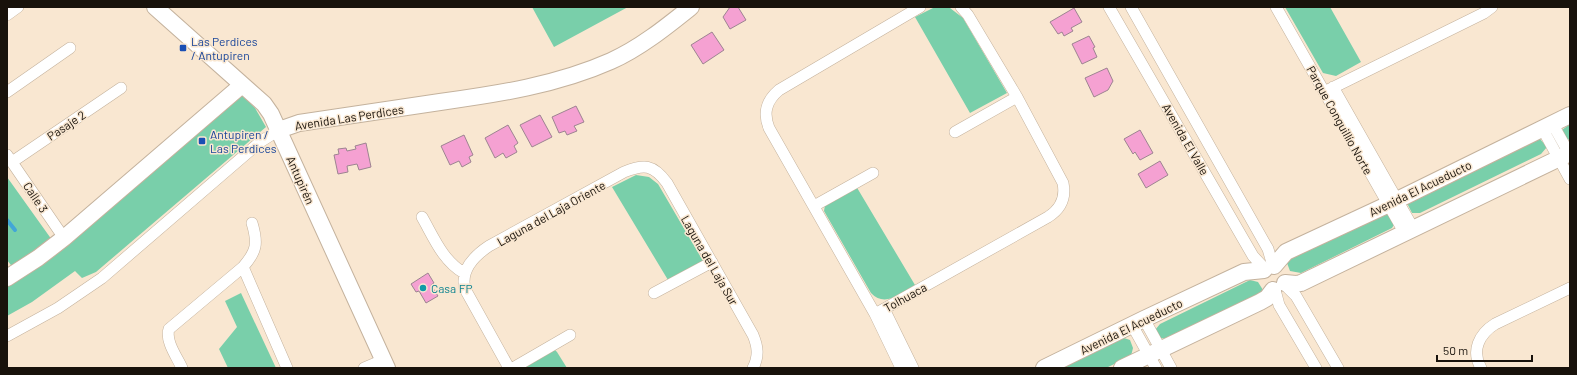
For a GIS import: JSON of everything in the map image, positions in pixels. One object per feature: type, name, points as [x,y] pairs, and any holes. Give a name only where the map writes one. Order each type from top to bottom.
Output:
[{"type":"street","points":[[7,15],[18,7]]},
{"type":"street","name":"Antupirén","points":[[155,7],[264,104],[271,114],[385,364]]},
{"type":"street","name":"Avenida Las Perdices","points":[[7,336],[58,308],[89,288],[260,142],[279,130],[299,123],[488,95],[568,77],[612,61],[632,50],[651,38],[691,7]]},
{"type":"street","name":"Tolhuaca","points":[[920,7],[779,90],[770,99],[765,114],[767,124],[814,206],[880,311],[1053,214],[1062,203],[1064,196],[1063,183],[1017,97],[968,15],[961,7]]},
{"type":"street","points":[[1111,11],[1127,7]]},
{"type":"street","name":"Avenida El Valle","points":[[1131,7],[1268,249],[1269,268]]},
{"type":"street","name":"Parque Conguillío Norte","points":[[1276,7],[1329,90],[1408,230]]},
{"type":"street","points":[[1329,90],[1492,7]]},
{"type":"street","name":"Avenida El Valle","points":[[1111,11],[1253,256],[1269,268]]},
{"type":"street","points":[[7,92],[70,48]]},
{"type":"street","points":[[7,277],[38,258],[64,238],[242,85]]},
{"type":"street","name":"Pasaje 2","points":[[10,159],[121,88]]},
{"type":"street","points":[[955,132],[1017,97]]},
{"type":"street","points":[[1176,123],[1192,115]]},
{"type":"street","name":"Avenida El Acueducto","points":[[1044,368],[1244,272],[1269,268],[1286,252],[1570,115]]},
{"type":"street","points":[[1547,126],[1567,155],[1570,179]]},
{"type":"street","points":[[1122,368],[1155,358],[1267,298],[1279,287],[1286,277],[1284,271],[1280,267],[1269,268],[1262,276],[1263,285],[1268,289],[1279,287],[1292,284],[1301,283],[1408,230],[1567,155]]},
{"type":"street","name":"Calle 3","points":[[10,159],[64,238]]},
{"type":"street","name":"Laguna del Laja Sur","points":[[647,166],[657,171],[667,183],[753,335],[757,346],[754,365]]},
{"type":"street","name":"Laguna del Laja Oriente","points":[[464,273],[472,260],[482,251],[624,172],[647,166]]},
{"type":"street","points":[[814,206],[872,173]]},
{"type":"street","points":[[422,217],[446,258],[457,269],[464,273],[464,283],[469,298],[509,368]]},
{"type":"street","points":[[182,368],[169,341],[169,329],[243,267],[253,255],[257,237],[252,223]]},
{"type":"street","points":[[654,292],[712,262]]},
{"type":"street","points":[[243,267],[288,368]]},
{"type":"street","points":[[1279,287],[1279,305],[1316,368]]},
{"type":"street","points":[[1279,287],[1296,296],[1338,368]]},
{"type":"street","points":[[1481,368],[1478,364],[1476,352],[1479,341],[1485,332],[1495,324],[1570,288]]},
{"type":"street","points":[[880,311],[901,368]]},
{"type":"street","points":[[880,311],[912,368]]},
{"type":"street","points":[[1138,322],[1155,358],[1171,368]]},
{"type":"street","points":[[513,368],[570,335]]},
{"type":"street","points":[[364,368],[385,364]]},
{"type":"green space","points":[[532,7],[628,7],[554,47]]},
{"type":"green space","points":[[937,7],[950,8],[963,18],[1007,93],[970,113],[915,17]]},
{"type":"green space","points":[[1285,7],[1330,7],[1361,62],[1336,76],[1323,73]]},
{"type":"green space","points":[[239,92],[255,108],[266,127],[96,272],[82,278],[75,271],[32,302],[7,316],[7,286],[16,282]]},
{"type":"green space","points":[[1570,124],[1570,140],[1566,139],[1562,130]]},
{"type":"green space","points":[[1532,138],[1540,139],[1547,147],[1541,154],[1420,213],[1412,213],[1407,203]]},
{"type":"green space","points":[[636,175],[649,177],[658,184],[703,261],[668,280],[612,187]]},
{"type":"green space","points":[[7,177],[52,240],[14,269],[7,260]]},
{"type":"green space","points":[[856,186],[915,285],[893,298],[882,299],[871,293],[824,211],[825,205]]},
{"type":"green space","points":[[1381,214],[1390,215],[1395,223],[1392,228],[1301,273],[1290,271],[1287,263],[1292,258]]},
{"type":"green space","points":[[1250,280],[1258,282],[1263,290],[1261,294],[1170,339],[1159,338],[1155,330],[1160,324]]},
{"type":"green space","points":[[241,293],[276,368],[228,368],[219,349],[237,327],[225,301]]},
{"type":"green space","points":[[1124,338],[1130,340],[1133,348],[1131,356],[1106,368],[1062,368]]},
{"type":"green space","points":[[555,350],[567,368],[520,368]]},
{"type":"building","points":[[730,7],[738,7],[746,20],[730,29],[723,17]]},
{"type":"building","points":[[1074,8],[1082,22],[1071,28],[1073,31],[1064,36],[1062,32],[1058,34],[1050,22]]},
{"type":"building","points":[[712,32],[724,50],[703,64],[691,45]]},
{"type":"building","points":[[1089,36],[1095,47],[1093,48],[1097,57],[1082,64],[1072,44]]},
{"type":"building","points":[[1107,68],[1113,81],[1108,90],[1094,97],[1085,78]]},
{"type":"building","points":[[576,106],[584,122],[574,126],[577,131],[567,135],[565,131],[559,133],[552,117]]},
{"type":"building","points":[[540,115],[552,137],[532,147],[520,125]]},
{"type":"building","points":[[508,125],[518,143],[514,146],[517,152],[506,158],[503,153],[495,158],[485,138]]},
{"type":"building","points":[[1140,130],[1153,153],[1140,160],[1135,152],[1133,154],[1124,139]]},
{"type":"building","points":[[464,135],[473,155],[469,157],[471,162],[462,167],[459,161],[450,165],[441,146]]},
{"type":"building","points":[[366,143],[371,167],[359,170],[357,164],[347,166],[348,172],[338,174],[334,155],[339,154],[338,149],[346,148],[347,151],[356,149],[355,146]]},
{"type":"building","points":[[1160,161],[1168,175],[1146,188],[1138,174]]},
{"type":"building","name":"Casa FP","points":[[428,273],[434,283],[431,285],[438,296],[426,303],[419,291],[416,292],[411,284]]},
{"type":"waterway","points":[[7,220],[15,230]]},
{"type":"place","name":"Las Perdices / Antupiren","points":[[183,48]]},
{"type":"place","name":"Antupiren / Las Perdices","points":[[202,141]]},
{"type":"place","name":"Casa FP","points":[[423,288]]}]
